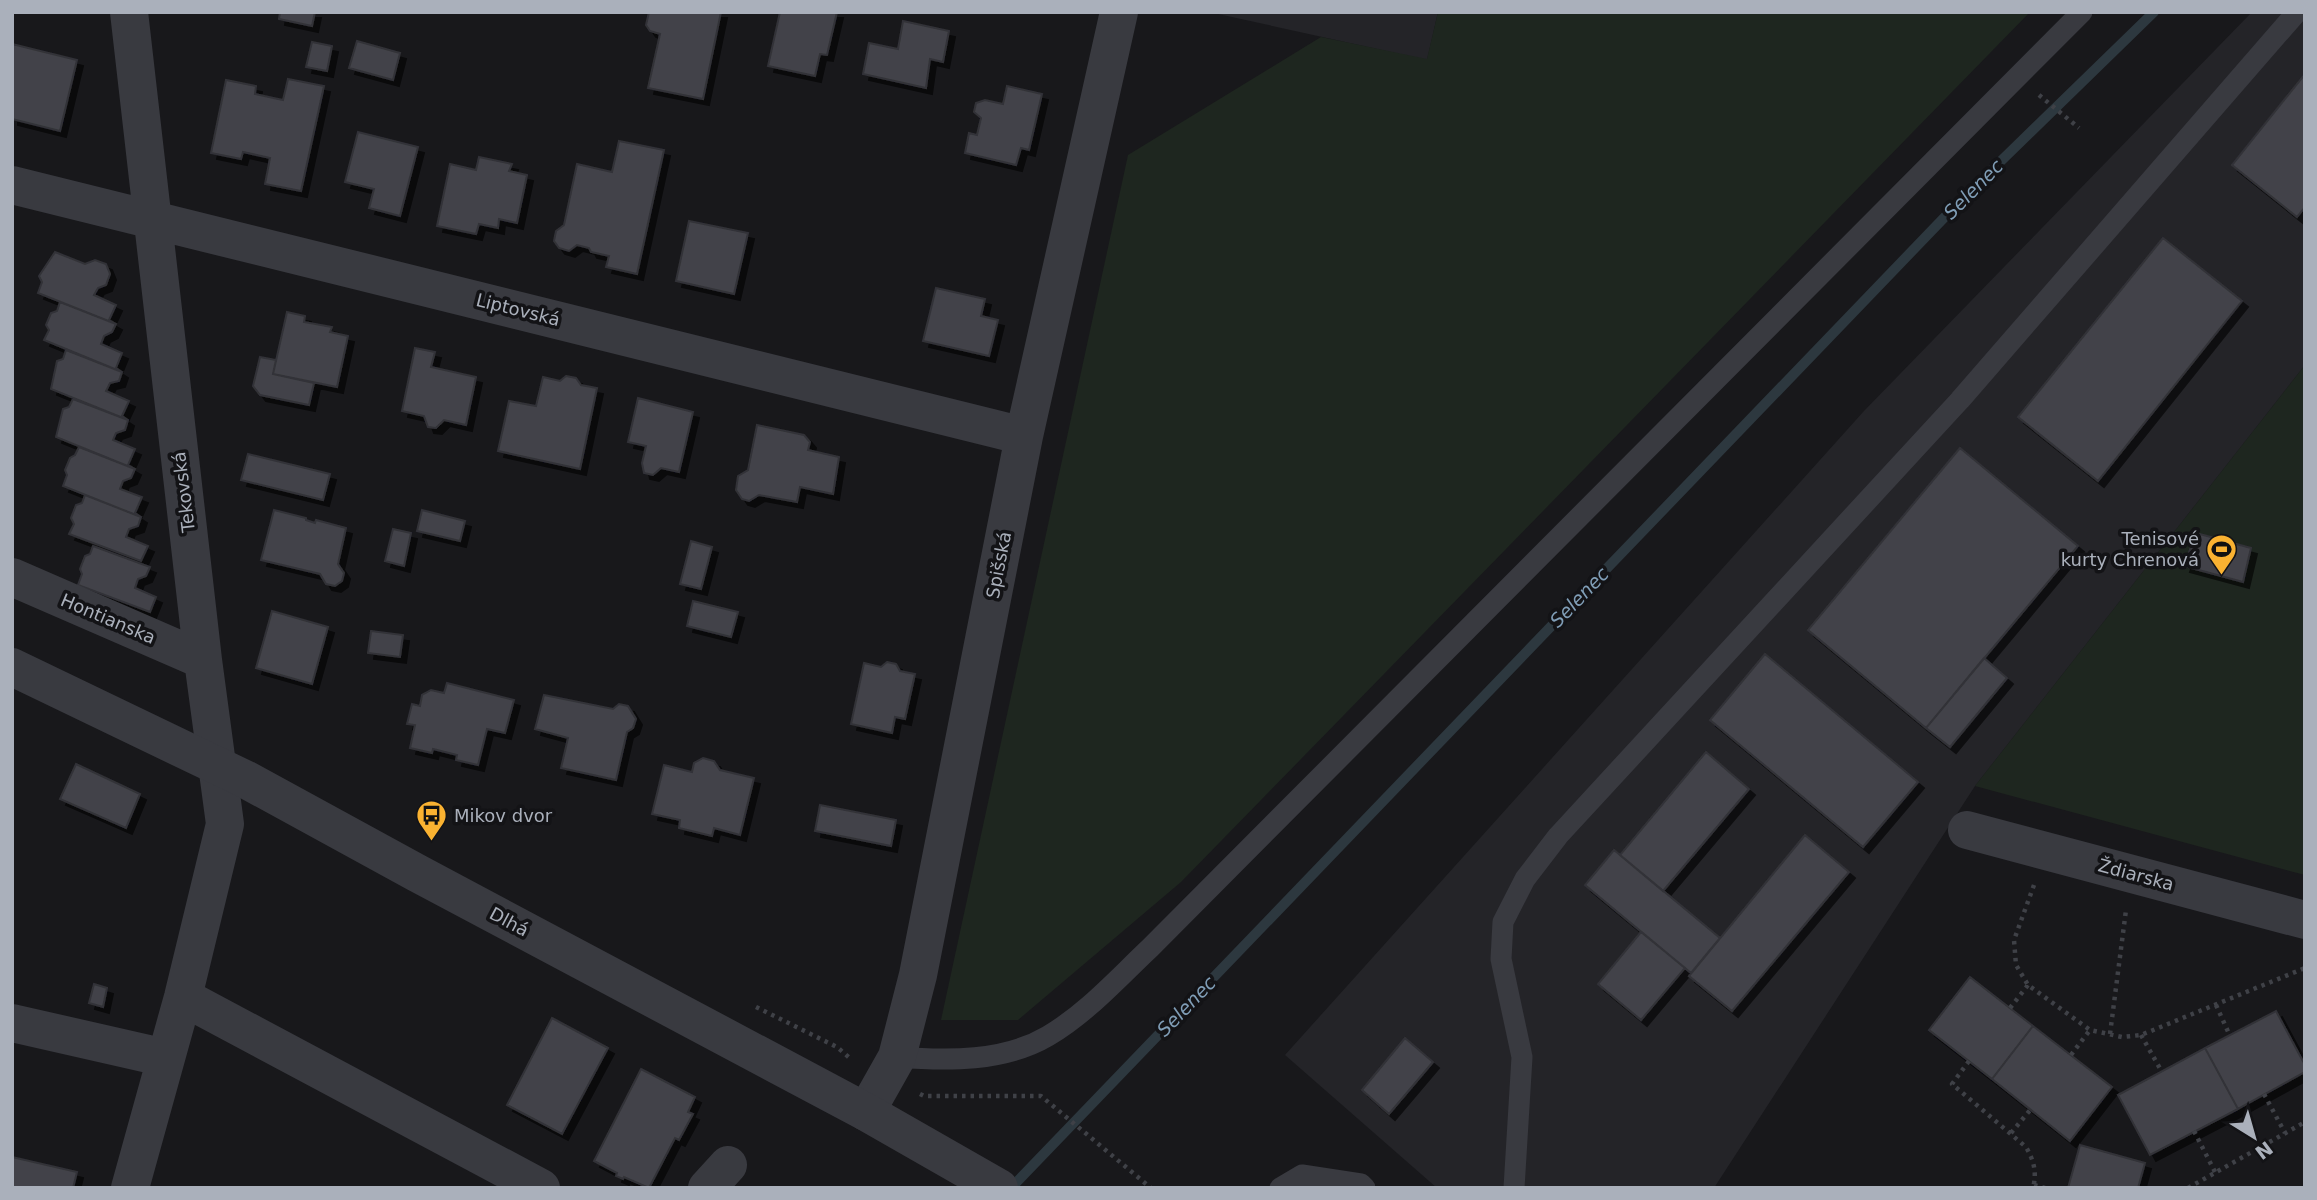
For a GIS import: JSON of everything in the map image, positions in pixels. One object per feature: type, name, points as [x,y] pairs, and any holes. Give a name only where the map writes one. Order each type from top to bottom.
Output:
[{"type":"street","name":"Tekovská","points":[[129,12],[203,660],[225,824],[183,997],[130,1188]]},
{"type":"street","name":"Spišská","points":[[866,1112],[897,1057],[918,975],[1024,436],[1117,13]]},
{"type":"street","name":"Liptovská","points":[[12,185],[1024,436]]},
{"type":"street","name":"Hontianska","points":[[12,578],[203,660]]},
{"type":"street","name":"Dlhá","points":[[12,667],[217,765],[866,1112],[989,1182]]},
{"type":"street","name":"Ždiarska","points":[[1967,830],[2305,920]]},
{"type":"street","points":[[183,997],[541,1188]]},
{"type":"street","points":[[12,1023],[166,1058]]},
{"type":"lane","points":[[897,1057],[944,1061],[989,1055],[1020,1048],[1047,1037],[1073,1019],[1150,948],[2082,12]]},
{"type":"lane","points":[[1514,1188],[1521,1057],[1501,959],[1503,922],[1525,879],[1558,836],[1960,400],[2297,12]]},
{"type":"lane","points":[[1280,1188],[1302,1175],[1361,1184],[1365,1188]]},
{"type":"path","points":[[2041,96],[2079,128]]},
{"type":"path","points":[[2046,851],[2014,940],[2016,965],[2028,985],[2090,1030],[2122,1037],[2141,1035],[2305,968]]},
{"type":"path","points":[[2110,1034],[2131,874]]},
{"type":"path","points":[[2010,1008],[2028,985]]},
{"type":"path","points":[[2216,1005],[2230,1036]]},
{"type":"path","points":[[2071,1055],[2090,1030]]},
{"type":"path","points":[[2141,1035],[2162,1072]]},
{"type":"path","points":[[1969,1061],[1952,1084],[2026,1147],[2034,1161],[2036,1177],[2033,1187],[2045,1188]]},
{"type":"path","points":[[2263,1094],[2285,1133]]},
{"type":"path","points":[[924,1096],[1041,1096],[1151,1188]]},
{"type":"path","points":[[2011,1133],[2031,1109]]},
{"type":"path","points":[[2188,1188],[2305,1122]]},
{"type":"path","points":[[2194,1131],[2215,1172]]},
{"type":"shaded area","points":[[1209,12],[1438,12],[1427,60]]},
{"type":"shaded area","points":[[1438,12],[2030,12],[1181,882],[1018,1020],[941,1020],[1128,155],[1321,37],[1427,59]]},
{"type":"shaded area","points":[[2252,12],[2305,12],[2305,365],[1975,786],[1714,1188],[1437,1188],[1285,1055],[1864,411]]},
{"type":"shaded area","name":"Tenisové kurty Chrenová","points":[[2305,365],[2305,875],[1975,786]]},
{"type":"building","points":[[280,12],[315,12],[312,26],[279,19]]},
{"type":"building","points":[[649,12],[721,12],[703,99],[648,88],[660,34],[650,31],[646,25]]},
{"type":"building","points":[[780,12],[837,12],[827,55],[820,54],[815,76],[768,66]]},
{"type":"building","points":[[903,21],[949,31],[943,62],[930,59],[926,88],[863,74],[869,43],[898,49]]},
{"type":"building","points":[[357,41],[400,53],[393,80],[349,68]]},
{"type":"building","points":[[312,42],[332,46],[327,71],[306,67]]},
{"type":"building","points":[[12,44],[77,60],[60,131],[12,119]]},
{"type":"building","points":[[2305,74],[2305,207],[2297,217],[2232,165]]},
{"type":"building","points":[[288,79],[324,86],[301,191],[265,184],[270,158],[243,152],[241,159],[211,153],[226,80],[256,86],[255,94],[283,100]]},
{"type":"building","points":[[1007,86],[1042,94],[1029,150],[1021,148],[1016,165],[965,153],[969,133],[977,135],[981,118],[974,112],[976,103],[985,100],[1003,104]]},
{"type":"building","points":[[358,132],[418,147],[400,216],[369,208],[374,189],[345,182]]},
{"type":"building","points":[[619,141],[664,150],[637,274],[606,267],[609,256],[591,252],[589,248],[577,245],[569,251],[559,248],[554,241],[556,231],[564,225],[577,164],[612,172]]},
{"type":"building","points":[[479,157],[512,164],[509,171],[527,175],[517,223],[499,219],[498,228],[479,224],[476,234],[437,226],[450,164],[476,170]]},
{"type":"building","points":[[689,221],[748,233],[734,294],[676,281]]},
{"type":"building","points":[[2163,238],[2242,301],[2098,481],[2018,417]]},
{"type":"building","points":[[55,252],[85,264],[95,260],[106,264],[110,274],[106,285],[98,288],[94,295],[116,305],[109,320],[116,324],[38,293],[42,282],[39,276]]},
{"type":"building","points":[[936,288],[985,299],[981,316],[998,320],[989,356],[923,341]]},
{"type":"building","points":[[60,302],[116,324],[112,332],[104,336],[101,344],[122,353],[116,368],[122,372],[44,340],[49,330],[46,325],[51,313],[57,311]]},
{"type":"building","points":[[287,312],[305,316],[304,322],[332,327],[330,332],[348,336],[337,387],[273,374]]},
{"type":"building","points":[[415,348],[435,352],[431,367],[476,377],[466,425],[444,420],[436,428],[428,427],[424,416],[402,411]]},
{"type":"building","points":[[66,350],[122,372],[119,381],[110,383],[106,391],[129,401],[122,416],[128,420],[51,389],[57,361],[63,359]]},
{"type":"building","points":[[260,357],[276,360],[273,374],[314,383],[309,405],[260,395],[253,386]]},
{"type":"building","points":[[566,376],[576,378],[581,385],[597,388],[580,469],[498,451],[509,401],[536,406],[543,377],[560,381]]},
{"type":"building","points":[[638,398],[693,412],[679,472],[661,468],[653,475],[644,473],[642,463],[646,446],[628,442]]},
{"type":"building","points":[[73,399],[128,420],[125,430],[116,433],[113,440],[135,449],[128,465],[135,469],[56,437],[63,409],[69,407]]},
{"type":"building","points":[[757,425],[804,435],[810,442],[808,450],[839,457],[833,494],[800,487],[797,502],[759,495],[749,501],[742,499],[736,490],[738,476],[748,470]]},
{"type":"building","points":[[79,447],[135,469],[131,478],[123,481],[120,489],[142,497],[135,513],[141,517],[63,486],[67,475],[65,470]]},
{"type":"building","points":[[1960,448],[2078,546],[1926,728],[1808,630]]},
{"type":"building","points":[[248,454],[330,474],[323,500],[241,480]]},
{"type":"building","points":[[85,495],[141,517],[138,526],[129,529],[126,537],[148,546],[141,561],[69,534],[74,524],[71,518],[76,505],[82,503]]},
{"type":"building","points":[[274,510],[315,523],[316,520],[346,528],[338,564],[344,573],[342,581],[335,586],[326,584],[320,574],[261,560]]},
{"type":"building","points":[[422,510],[465,521],[460,541],[417,531]]},
{"type":"building","points":[[393,529],[411,533],[404,566],[385,561]]},
{"type":"building","points":[[2196,533],[2251,548],[2243,582],[2184,566]]},
{"type":"building","points":[[691,541],[712,547],[701,589],[680,584]]},
{"type":"building","points":[[93,546],[150,567],[146,576],[138,579],[135,588],[156,597],[150,612],[78,585],[85,556],[90,554]]},
{"type":"building","points":[[693,601],[738,612],[731,637],[687,626]]},
{"type":"building","points":[[272,611],[328,627],[312,684],[256,668]]},
{"type":"building","points":[[371,631],[403,635],[400,657],[368,653]]},
{"type":"building","points":[[1765,654],[1918,782],[1863,847],[1710,720]]},
{"type":"building","points":[[1984,658],[2007,678],[1950,747],[1926,728]]},
{"type":"building","points":[[887,662],[896,664],[900,671],[915,674],[905,719],[895,717],[892,733],[851,724],[864,663],[881,667]]},
{"type":"building","points":[[447,683],[514,700],[505,733],[487,729],[478,765],[456,760],[457,755],[433,749],[432,753],[410,748],[415,725],[407,724],[412,704],[420,706],[422,695],[431,690],[444,693]]},
{"type":"building","points":[[544,695],[613,709],[619,704],[628,706],[636,719],[633,728],[627,732],[616,780],[561,768],[568,738],[535,729]]},
{"type":"building","points":[[1706,752],[1749,789],[1663,891],[1620,855]]},
{"type":"building","points":[[703,758],[714,761],[720,770],[754,778],[740,835],[714,828],[712,836],[679,828],[680,820],[652,814],[664,765],[692,772],[694,763]]},
{"type":"building","points":[[76,764],[140,794],[126,828],[60,799]]},
{"type":"building","points":[[820,805],[896,820],[891,846],[815,831]]},
{"type":"building","points":[[1805,835],[1849,872],[1732,1011],[1689,976]]},
{"type":"building","points":[[1614,850],[1720,938],[1691,973],[1585,885]]},
{"type":"building","points":[[1641,932],[1685,968],[1641,1020],[1598,984]]},
{"type":"building","points":[[1970,977],[2033,1026],[1992,1079],[1929,1030]]},
{"type":"building","points":[[94,984],[107,988],[103,1007],[89,1003]]},
{"type":"building","points":[[2276,1011],[2305,1065],[2305,1072],[2238,1109],[2205,1048]]},
{"type":"building","points":[[552,1018],[608,1048],[562,1134],[507,1105]]},
{"type":"building","points":[[2033,1026],[2112,1087],[2070,1141],[1992,1079]]},
{"type":"building","points":[[1405,1038],[1433,1062],[1389,1114],[1362,1090]]},
{"type":"building","points":[[2205,1048],[2238,1109],[2150,1155],[2118,1095]]},
{"type":"building","points":[[641,1069],[695,1097],[688,1112],[693,1114],[679,1140],[675,1138],[649,1188],[616,1176],[617,1173],[594,1161]]},
{"type":"building","points":[[2080,1145],[2145,1163],[2138,1188],[2068,1188]]},
{"type":"building","points":[[12,1157],[77,1172],[73,1188],[12,1188]]},
{"type":"waterway","name":"Selenec","points":[[1011,1188],[1964,197],[2154,12]]},
{"type":"place","name":"Tenisové kurty Chrenová","points":[[2222,576]]},
{"type":"place","name":"Mikov dvor","points":[[431,843]]}]
